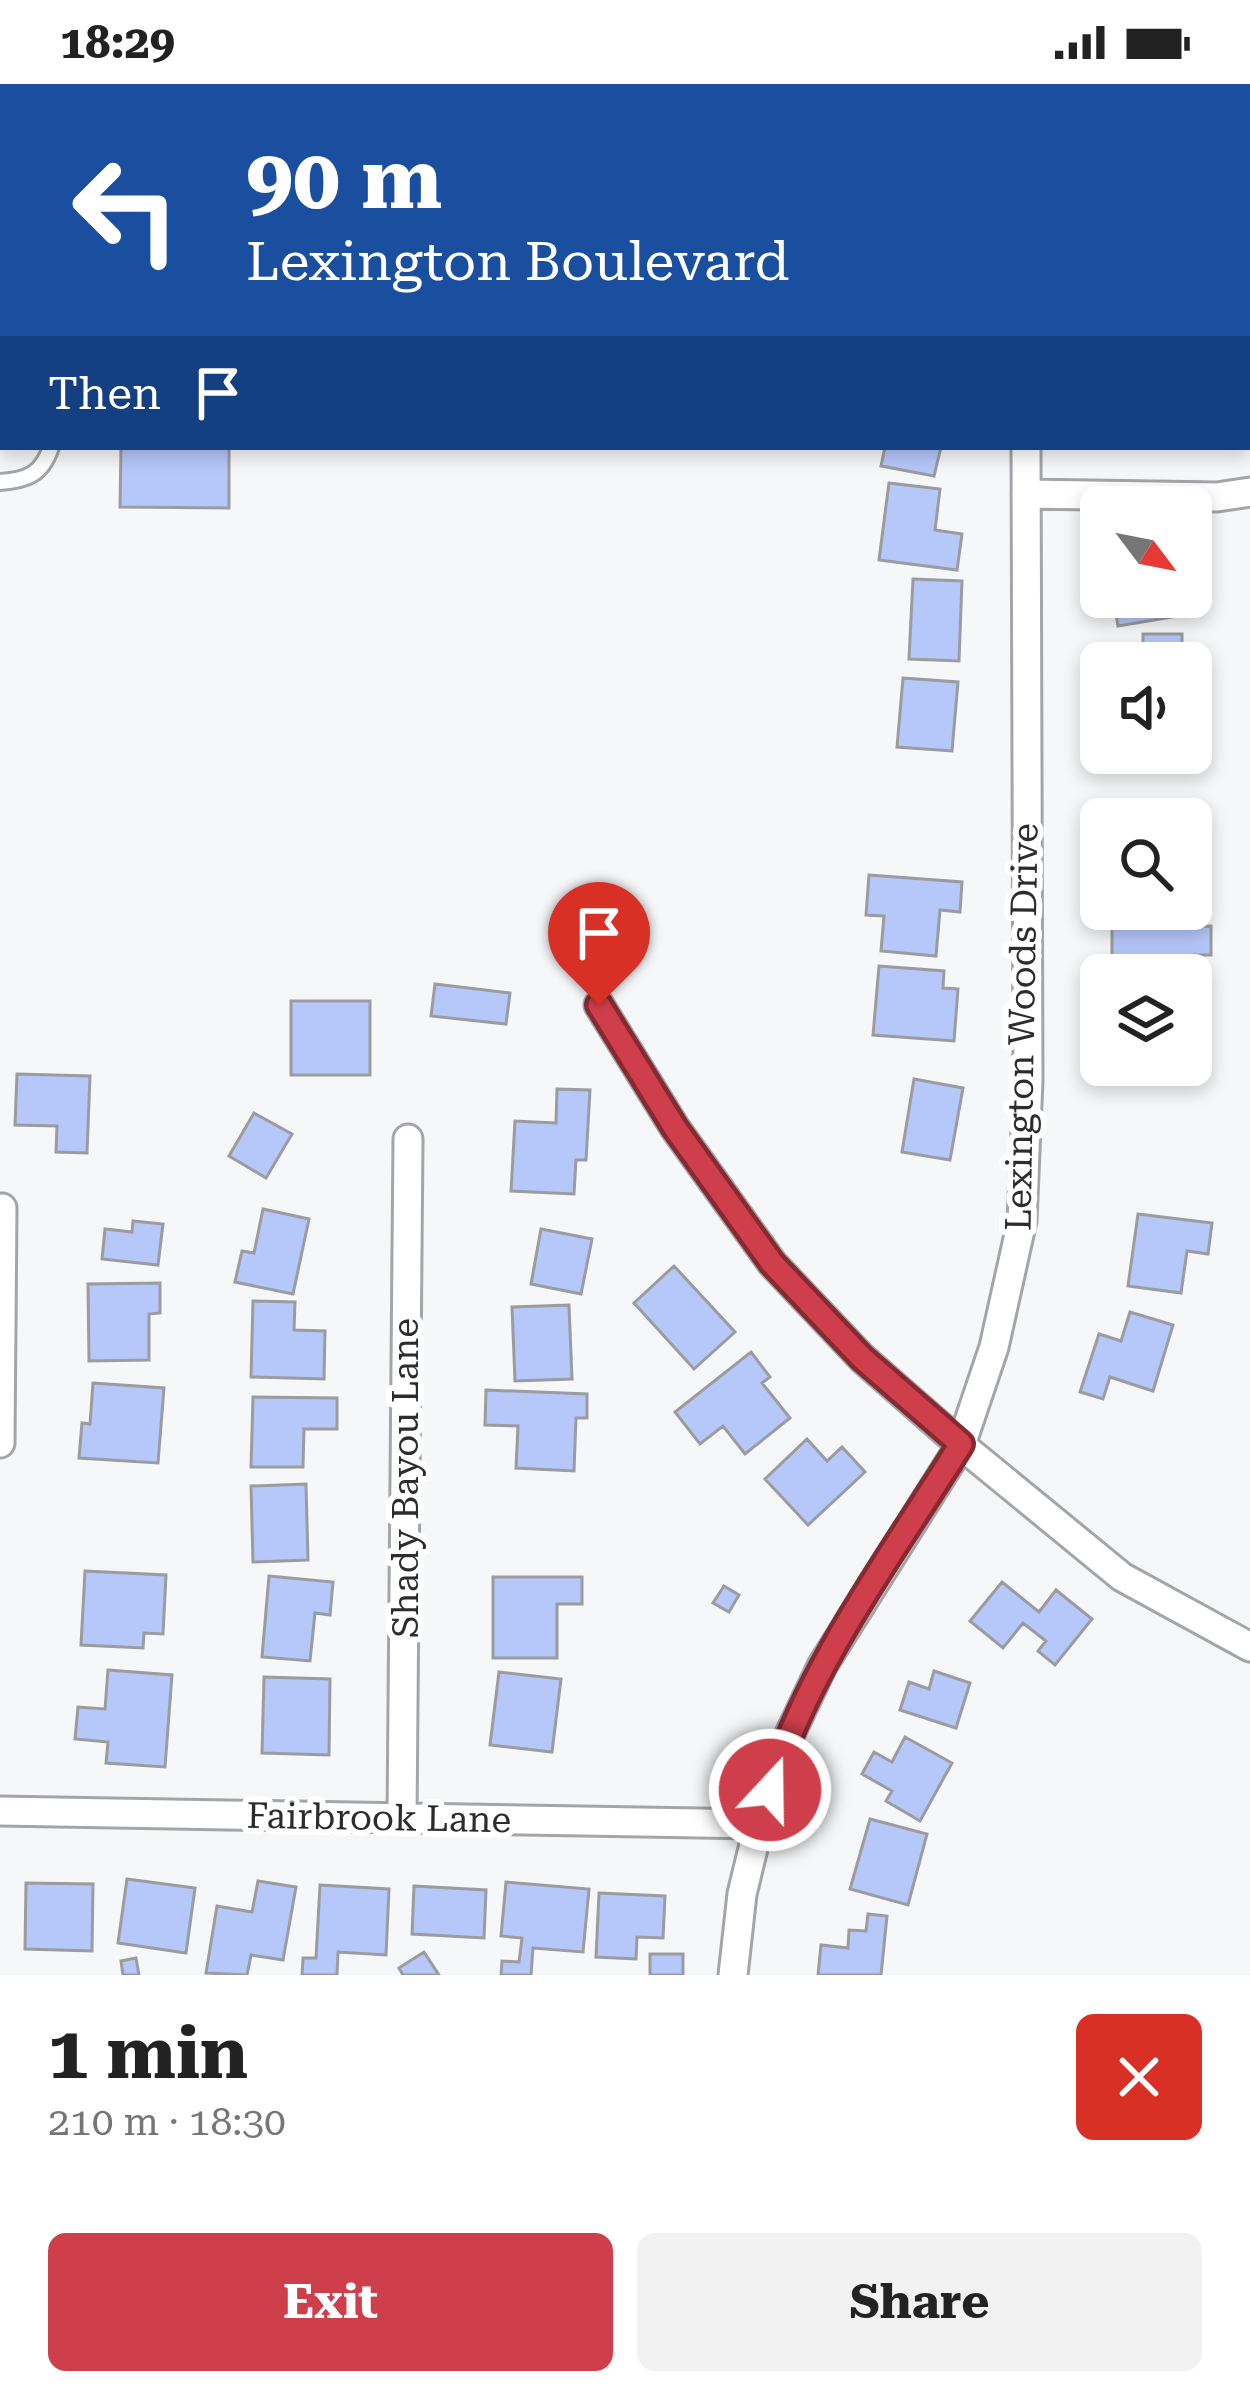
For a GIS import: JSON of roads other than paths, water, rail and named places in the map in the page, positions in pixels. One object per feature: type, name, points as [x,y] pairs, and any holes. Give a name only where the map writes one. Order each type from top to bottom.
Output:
[{"type":"street","name":"Lexington Woods Drive","points":[[734,1975],[742,1894],[780,1755],[822,1666],[961,1444],[994,1347],[1022,1221],[1028,1081],[1026,450]]},
{"type":"street","points":[[1026,494],[1217,497],[1250,492]]},
{"type":"street","points":[[599,1005],[675,1128],[772,1263],[862,1358],[1122,1577],[1250,1648]]},
{"type":"street","name":"Shady Bayou Lane","points":[[402,1818],[408,1139]]},
{"type":"street","points":[[0,1443],[2,1208]]},
{"type":"street","name":"Fairbrook Lane","points":[[0,1810],[759,1824]]},
{"type":"lane","points":[[0,482],[26,480],[42,468],[50,450]]}]
